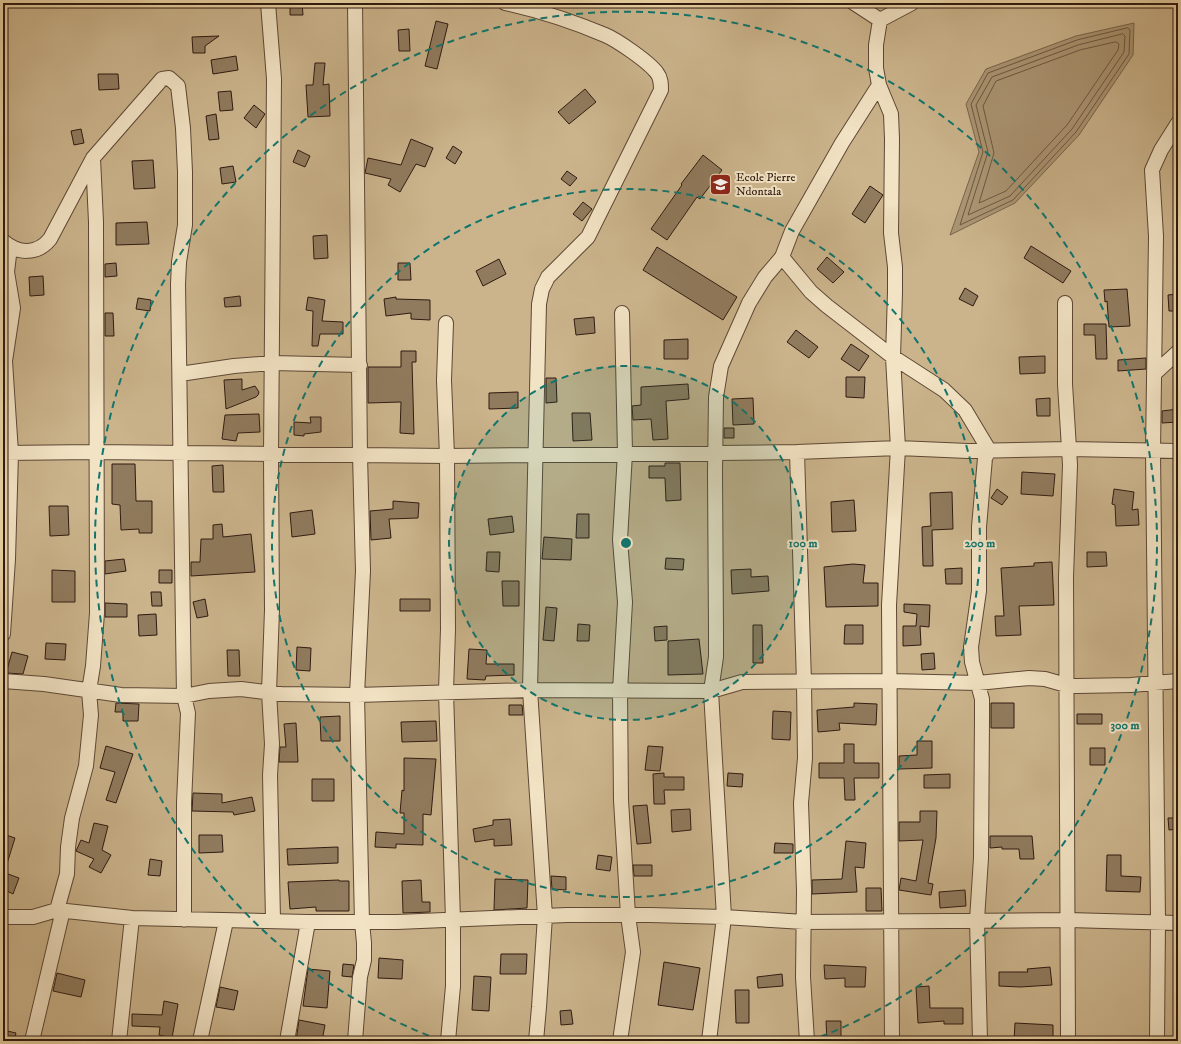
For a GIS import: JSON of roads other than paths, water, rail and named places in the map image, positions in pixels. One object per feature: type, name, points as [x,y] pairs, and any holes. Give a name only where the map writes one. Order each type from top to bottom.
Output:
[{"type":"street","points":[[268,3],[274,79],[270,455],[272,610],[269,692],[272,744],[270,775],[273,920]]},
{"type":"street","points":[[355,3],[360,455],[363,571],[358,694],[362,922],[364,943],[364,960],[360,977],[355,1041]]},
{"type":"street","points":[[505,3],[524,7],[606,35],[643,60],[657,73],[661,81],[662,90],[642,126],[588,237],[548,276],[542,289],[539,304],[537,340],[537,454],[530,690],[544,916],[540,1008],[536,1041]]},
{"type":"street","points":[[854,3],[880,20]]},
{"type":"street","points":[[880,20],[912,3]]},
{"type":"street","points":[[880,20],[876,45],[879,85],[891,114],[891,233],[895,267],[893,357],[898,448],[894,541],[890,587],[889,681],[892,1041]]},
{"type":"street","points":[[3,634],[8,559],[4,362],[13,308],[5,274],[6,244],[34,250],[43,248],[50,239],[93,158],[162,79],[169,78],[174,80],[178,86],[183,128],[186,206],[178,284],[182,454],[181,572],[184,696],[188,713],[184,804],[184,920]]},
{"type":"street","points":[[709,1041],[724,917],[711,691],[716,657],[716,397],[722,366],[749,303],[765,277],[782,257],[792,231],[842,144],[879,85]]},
{"type":"street","points":[[1157,1041],[1158,921],[1153,451],[1156,236],[1152,170],[1160,150],[1178,123]]},
{"type":"street","points":[[32,1041],[67,874],[68,848],[72,818],[86,766],[91,715],[89,691],[93,666],[98,586],[95,452],[96,222],[93,158]]},
{"type":"street","points":[[782,257],[811,292],[827,306],[893,357],[944,390],[965,410],[989,450]]},
{"type":"street","points":[[1065,303],[1065,384],[1070,499],[1066,577],[1068,1041]]},
{"type":"street","points":[[620,1041],[633,952],[628,915],[622,830],[620,691],[625,602],[620,540],[625,453],[622,313]]},
{"type":"street","points":[[446,323],[444,380],[447,456],[448,629],[446,691],[453,920],[453,986],[448,1041]]},
{"type":"street","points":[[1155,373],[1178,352]]},
{"type":"street","points":[[180,374],[234,366],[272,363],[360,365]]},
{"type":"street","points":[[7,453],[95,452],[447,456],[625,453],[715,454],[898,448],[968,451],[1069,449],[1178,451]]},
{"type":"street","points":[[980,1041],[977,920],[982,807],[982,700],[972,662],[971,647],[979,591],[979,527],[984,458],[989,450]]},
{"type":"street","points":[[797,452],[804,683],[804,758],[801,803],[804,922],[803,977],[807,1041]]},
{"type":"street","points":[[3,681],[44,684],[89,691],[132,695],[184,696],[209,691],[241,689],[281,694],[358,694],[530,690],[711,691],[742,682],[804,683],[889,681],[978,684],[1029,678],[1045,679],[1066,685],[1121,686],[1178,681]]},
{"type":"street","points":[[3,917],[32,917],[60,910],[132,918],[226,921],[273,920],[308,922],[628,915],[724,917],[804,922],[892,920],[1068,920],[1178,922]]},
{"type":"street","points":[[119,1041],[132,918]]},
{"type":"street","points":[[200,1041],[226,921]]},
{"type":"street","points":[[287,1041],[308,922]]},
{"type":"water","points":[[1134,23],[1133,55],[1079,135],[1015,203],[950,235],[979,152],[966,104],[986,69],[1076,36]]},
{"type":"place","name":"Ecole Pierre Ndontala","points":[[720,184]]}]
